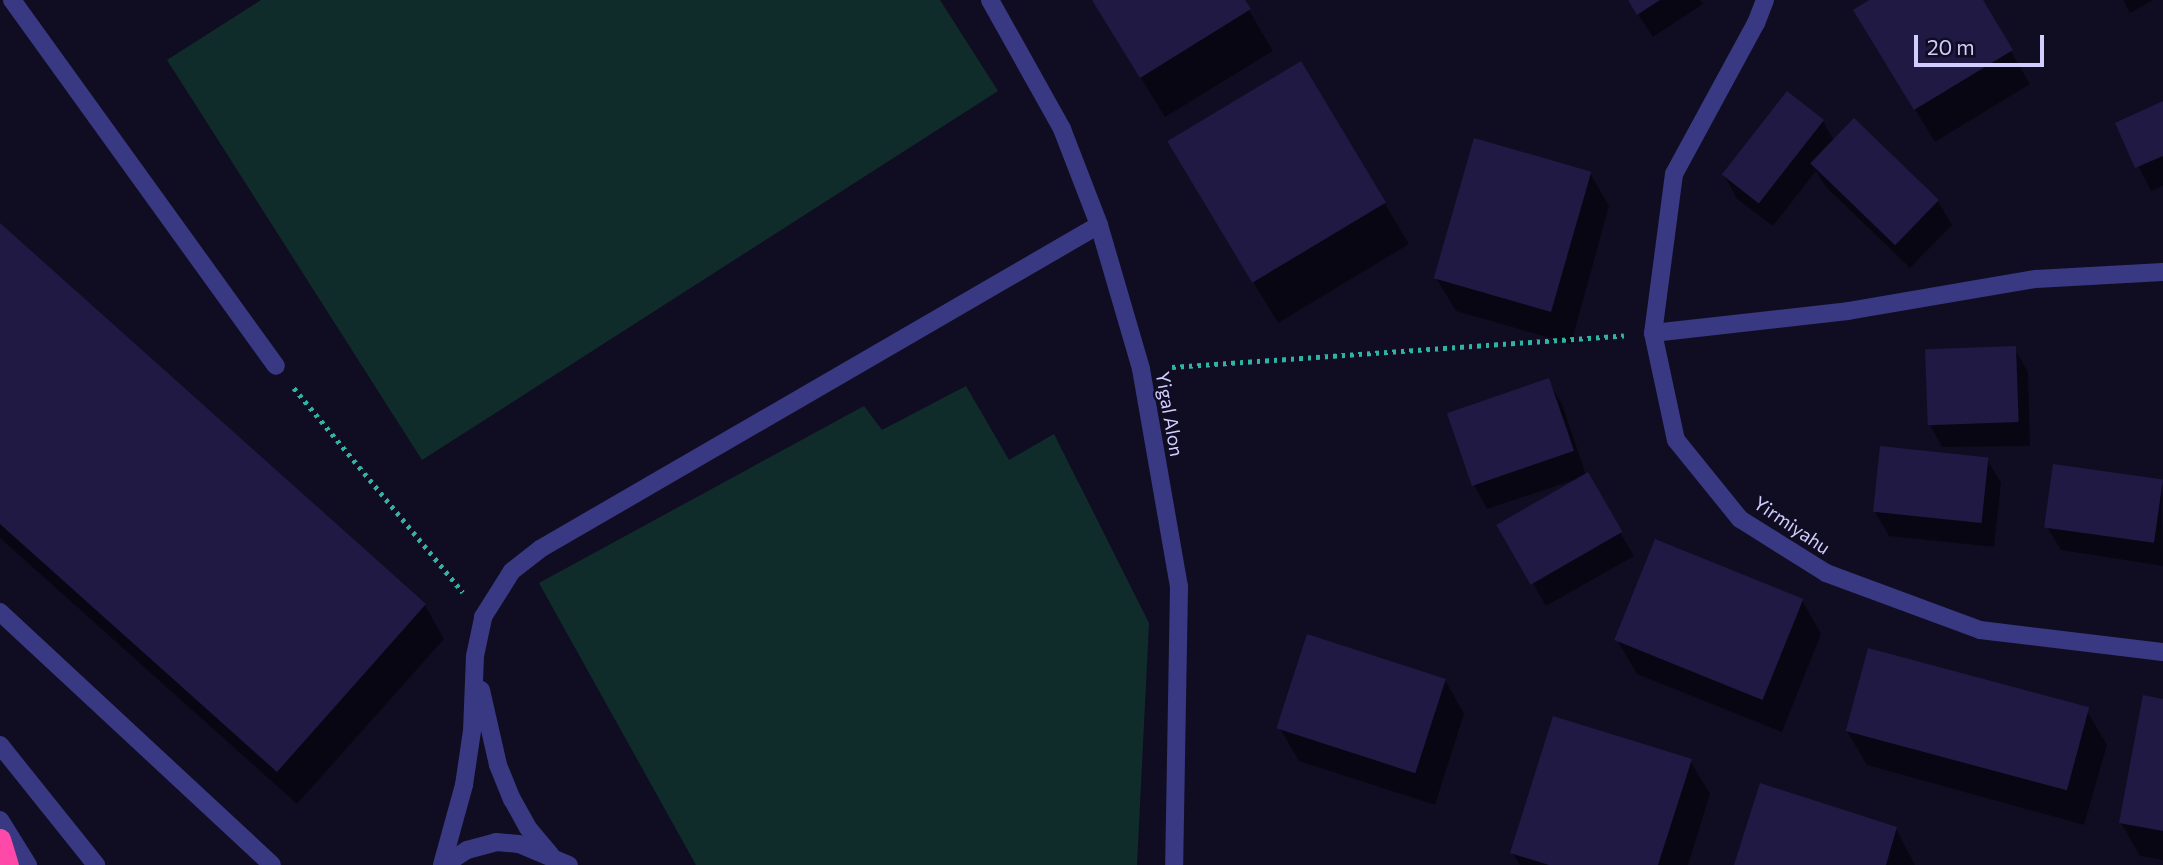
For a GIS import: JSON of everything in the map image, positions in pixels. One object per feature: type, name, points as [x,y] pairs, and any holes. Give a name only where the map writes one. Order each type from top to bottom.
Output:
[{"type":"highway","points":[[0,839],[8,865]]},
{"type":"street","points":[[12,0],[276,366]]},
{"type":"street","name":"Yigal Alon","points":[[990,0],[1062,129],[1099,225],[1141,369],[1180,587],[1174,865]]},
{"type":"street","name":"Yirmiyahu","points":[[1765,0],[1756,23],[1674,174],[1653,333],[1676,440],[1740,519],[1826,573],[1980,630],[2163,652]]},
{"type":"street","points":[[443,865],[464,785],[472,731],[475,656],[483,617],[512,571],[540,549],[1099,225]]},
{"type":"street","points":[[1653,333],[1848,311],[2036,279],[2163,272]]},
{"type":"street","points":[[0,612],[262,862]]},
{"type":"street","points":[[475,656],[498,765],[528,828],[551,855]]},
{"type":"street","points":[[0,745],[96,865]]},
{"type":"street","points":[[0,820],[28,865]]},
{"type":"street","points":[[443,865],[467,850],[496,842],[519,844],[551,855],[569,865]]},
{"type":"path","points":[[1141,369],[1653,333]]},
{"type":"path","points":[[276,366],[483,617]]},
{"type":"green space","points":[[261,0],[940,0],[998,91],[422,460],[167,60]]},
{"type":"green space","points":[[966,386],[1009,460],[1054,434],[1149,623],[1137,865],[696,865],[539,583],[864,406],[882,430]]},
{"type":"building","points":[[1092,0],[1245,0],[1251,9],[1140,78]]},
{"type":"building","points":[[1628,0],[1660,0],[1637,15]]},
{"type":"building","points":[[1869,0],[1983,0],[2013,50],[1914,110],[1853,10]]},
{"type":"building","points":[[1301,61],[1386,202],[1252,283],[1167,141]]},
{"type":"building","points":[[1787,91],[1824,120],[1759,203],[1722,175]]},
{"type":"building","points":[[2163,101],[2163,156],[2135,168],[2115,123]]},
{"type":"building","points":[[1854,118],[1939,200],[1895,245],[1810,163]]},
{"type":"building","points":[[1474,138],[1591,172],[1551,312],[1434,278]]},
{"type":"building","points":[[0,223],[426,604],[277,772],[0,524]]},
{"type":"building","points":[[2016,346],[2019,422],[1928,425],[1925,349]]},
{"type":"building","points":[[1549,378],[1574,451],[1472,486],[1447,413]]},
{"type":"building","points":[[1880,446],[1988,457],[1982,523],[1873,512]]},
{"type":"building","points":[[2053,464],[2163,479],[2154,543],[2044,527]]},
{"type":"building","points":[[1588,472],[1622,532],[1531,585],[1496,525]]},
{"type":"building","points":[[1655,539],[1803,599],[1763,700],[1614,640]]},
{"type":"building","points":[[1307,634],[1446,679],[1415,773],[1276,728]]},
{"type":"building","points":[[1868,648],[2089,707],[2067,790],[1846,731]]},
{"type":"building","points":[[2143,695],[2163,699],[2163,831],[2119,823]]},
{"type":"building","points":[[1553,716],[1692,759],[1658,865],[1549,865],[1510,853]]},
{"type":"building","points":[[1760,783],[1897,827],[1886,865],[1734,865]]}]
